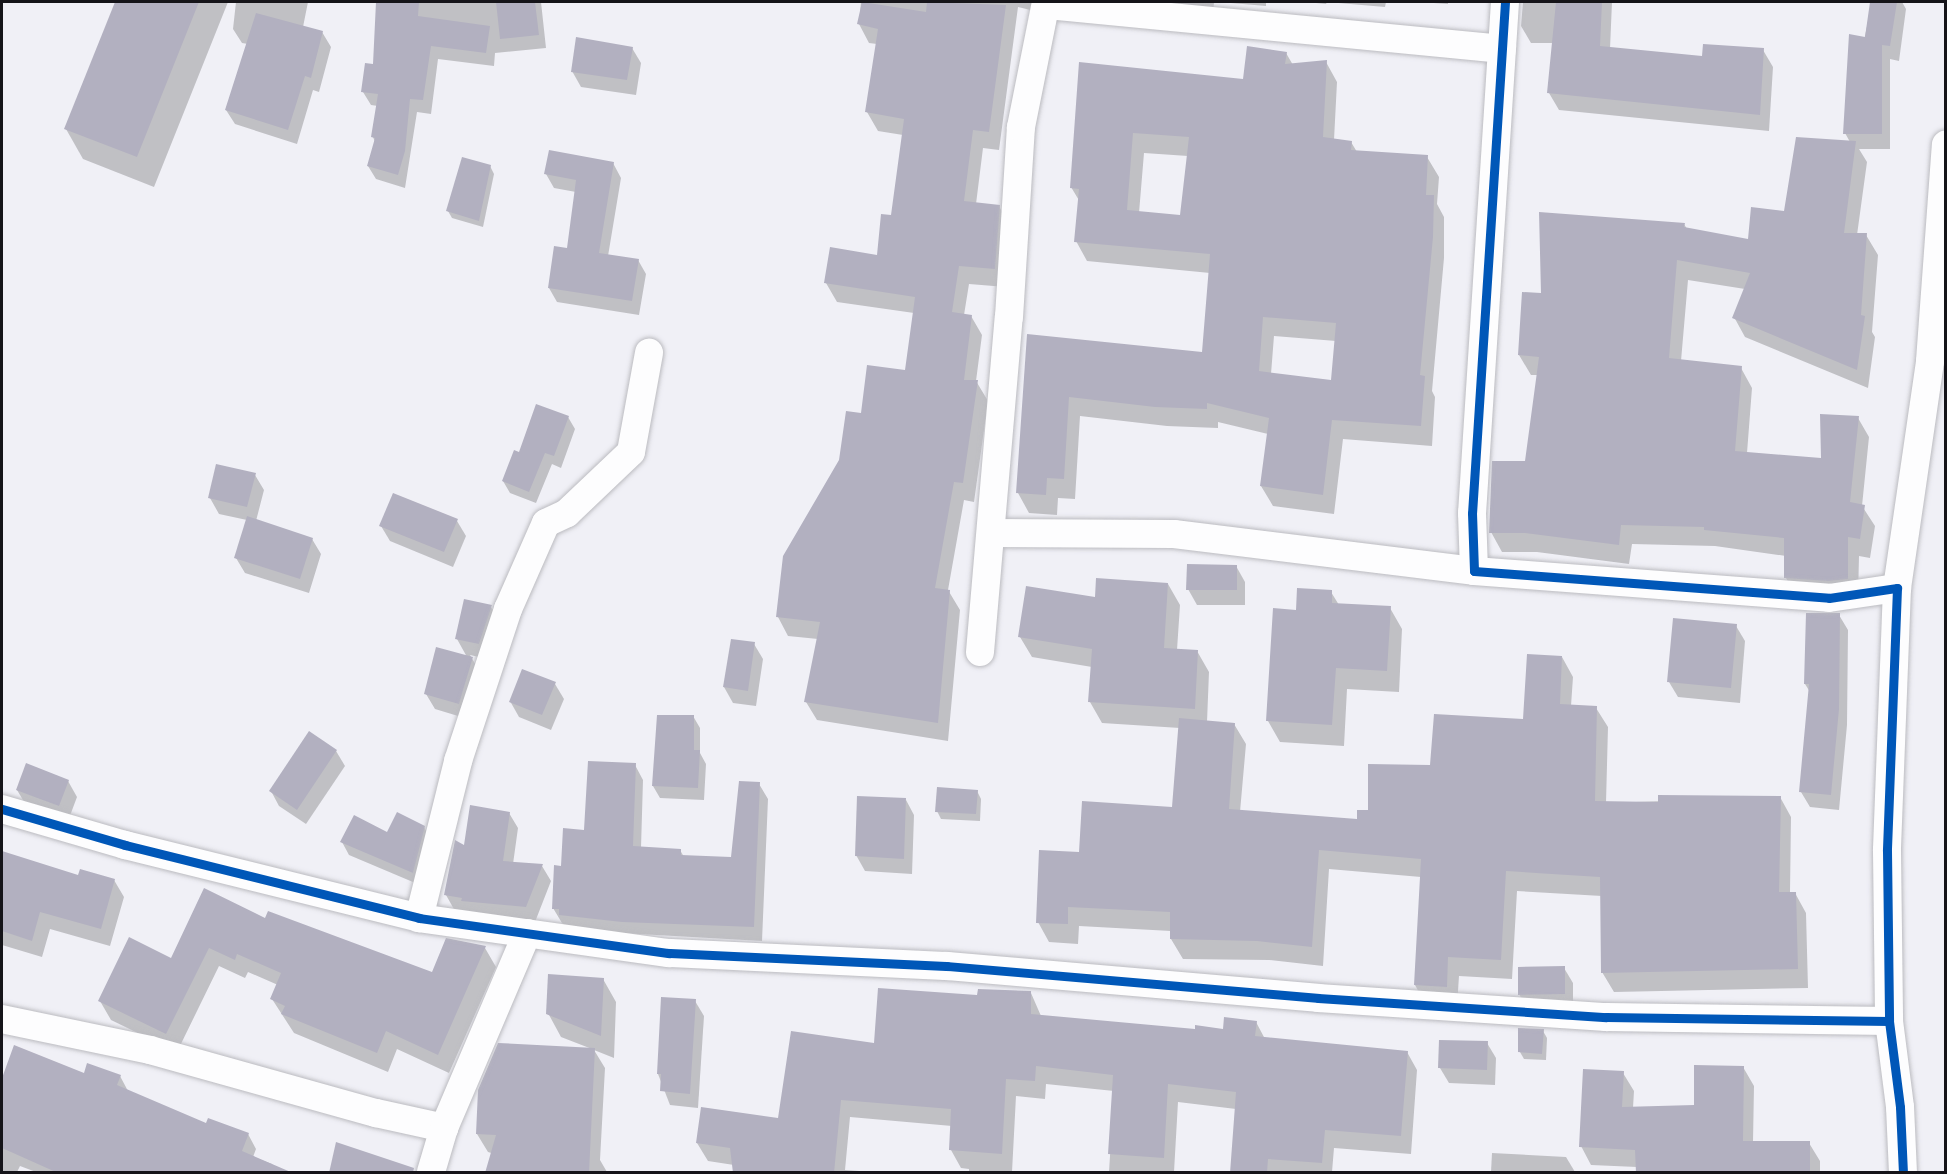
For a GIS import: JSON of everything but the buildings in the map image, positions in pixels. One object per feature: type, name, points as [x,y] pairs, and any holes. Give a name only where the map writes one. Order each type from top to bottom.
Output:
[{"type":"street","points":[[1474,571],[1472,513],[1505,2]]},
{"type":"street","points":[[980,652],[991,533],[1020,127],[1046,3],[1502,49]]},
{"type":"street","points":[[1904,1173],[1900,1107],[1889,1021],[1887,851],[1897,588],[1930,361],[1946,145]]},
{"type":"street","points":[[420,918],[459,761],[508,609],[546,523],[567,513],[631,452],[649,353]]},
{"type":"street","points":[[991,533],[1174,534],[1474,571],[1829,598],[1897,588]]},
{"type":"street","points":[[2,809],[125,844],[420,918],[669,953],[947,966],[1318,999],[1606,1017],[1889,1021]]},
{"type":"street","points":[[431,1173],[444,1128],[527,933]]},
{"type":"street","points":[[2,1019],[150,1050],[376,1113],[444,1128]]},
{"type":"cycle path","points":[[1505,2],[1472,513],[1474,571],[1829,598],[1897,588],[1887,851],[1889,1021],[1900,1107],[1903,1172]]},
{"type":"cycle path","points":[[2,809],[125,845],[419,918],[669,953],[947,966],[1318,998],[1606,1017],[1889,1021]]}]
